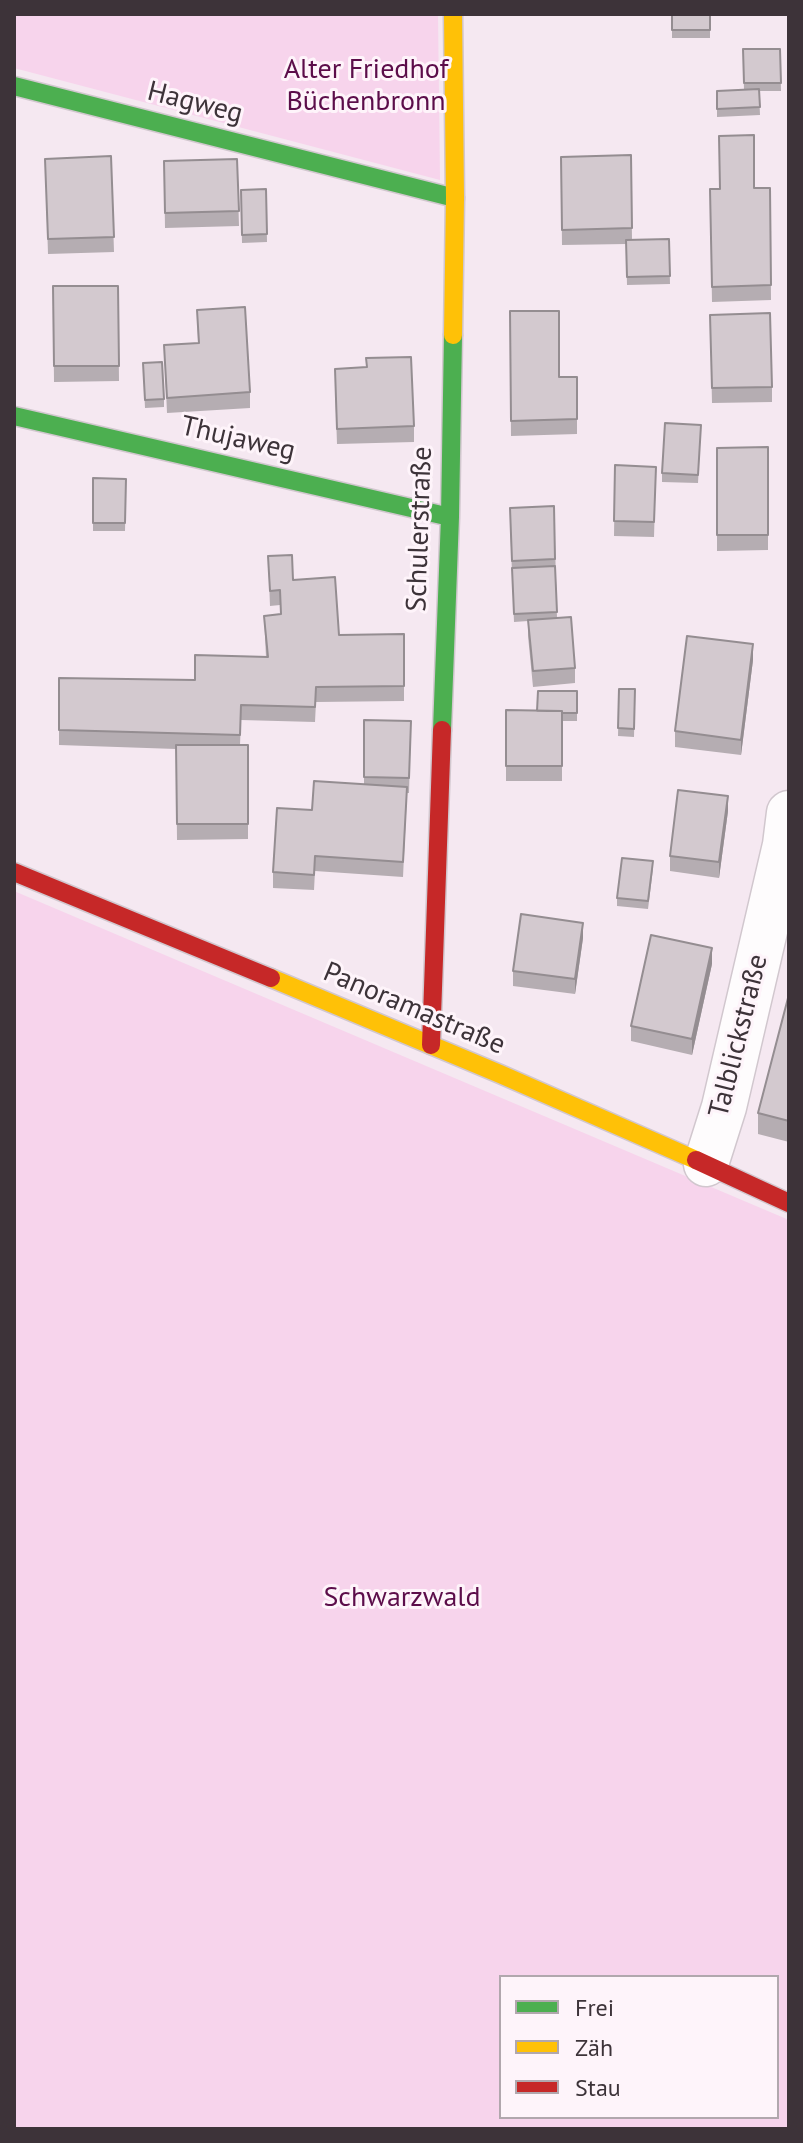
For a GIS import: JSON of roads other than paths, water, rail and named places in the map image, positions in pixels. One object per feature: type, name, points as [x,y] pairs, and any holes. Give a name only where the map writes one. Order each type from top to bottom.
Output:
[{"type":"street","name":"Schulerstraße","points":[[431,1045],[450,517],[455,198],[453,14]]},
{"type":"street","name":"Hagweg","points":[[14,86],[455,198]]},
{"type":"street","name":"Thujaweg","points":[[14,416],[450,517]]},
{"type":"street","name":"Talblickstraße","points":[[706,1164],[724,1107],[785,845],[789,813]]},
{"type":"street","name":"Panoramastraße","points":[[14,872],[431,1045],[789,1203]]},
{"type":"park label","name":"Alter Friedhof Büchenbronn","points":[[366,86]]},
{"type":"park label","name":"Schwarzwald","points":[[402,1598]]}]
